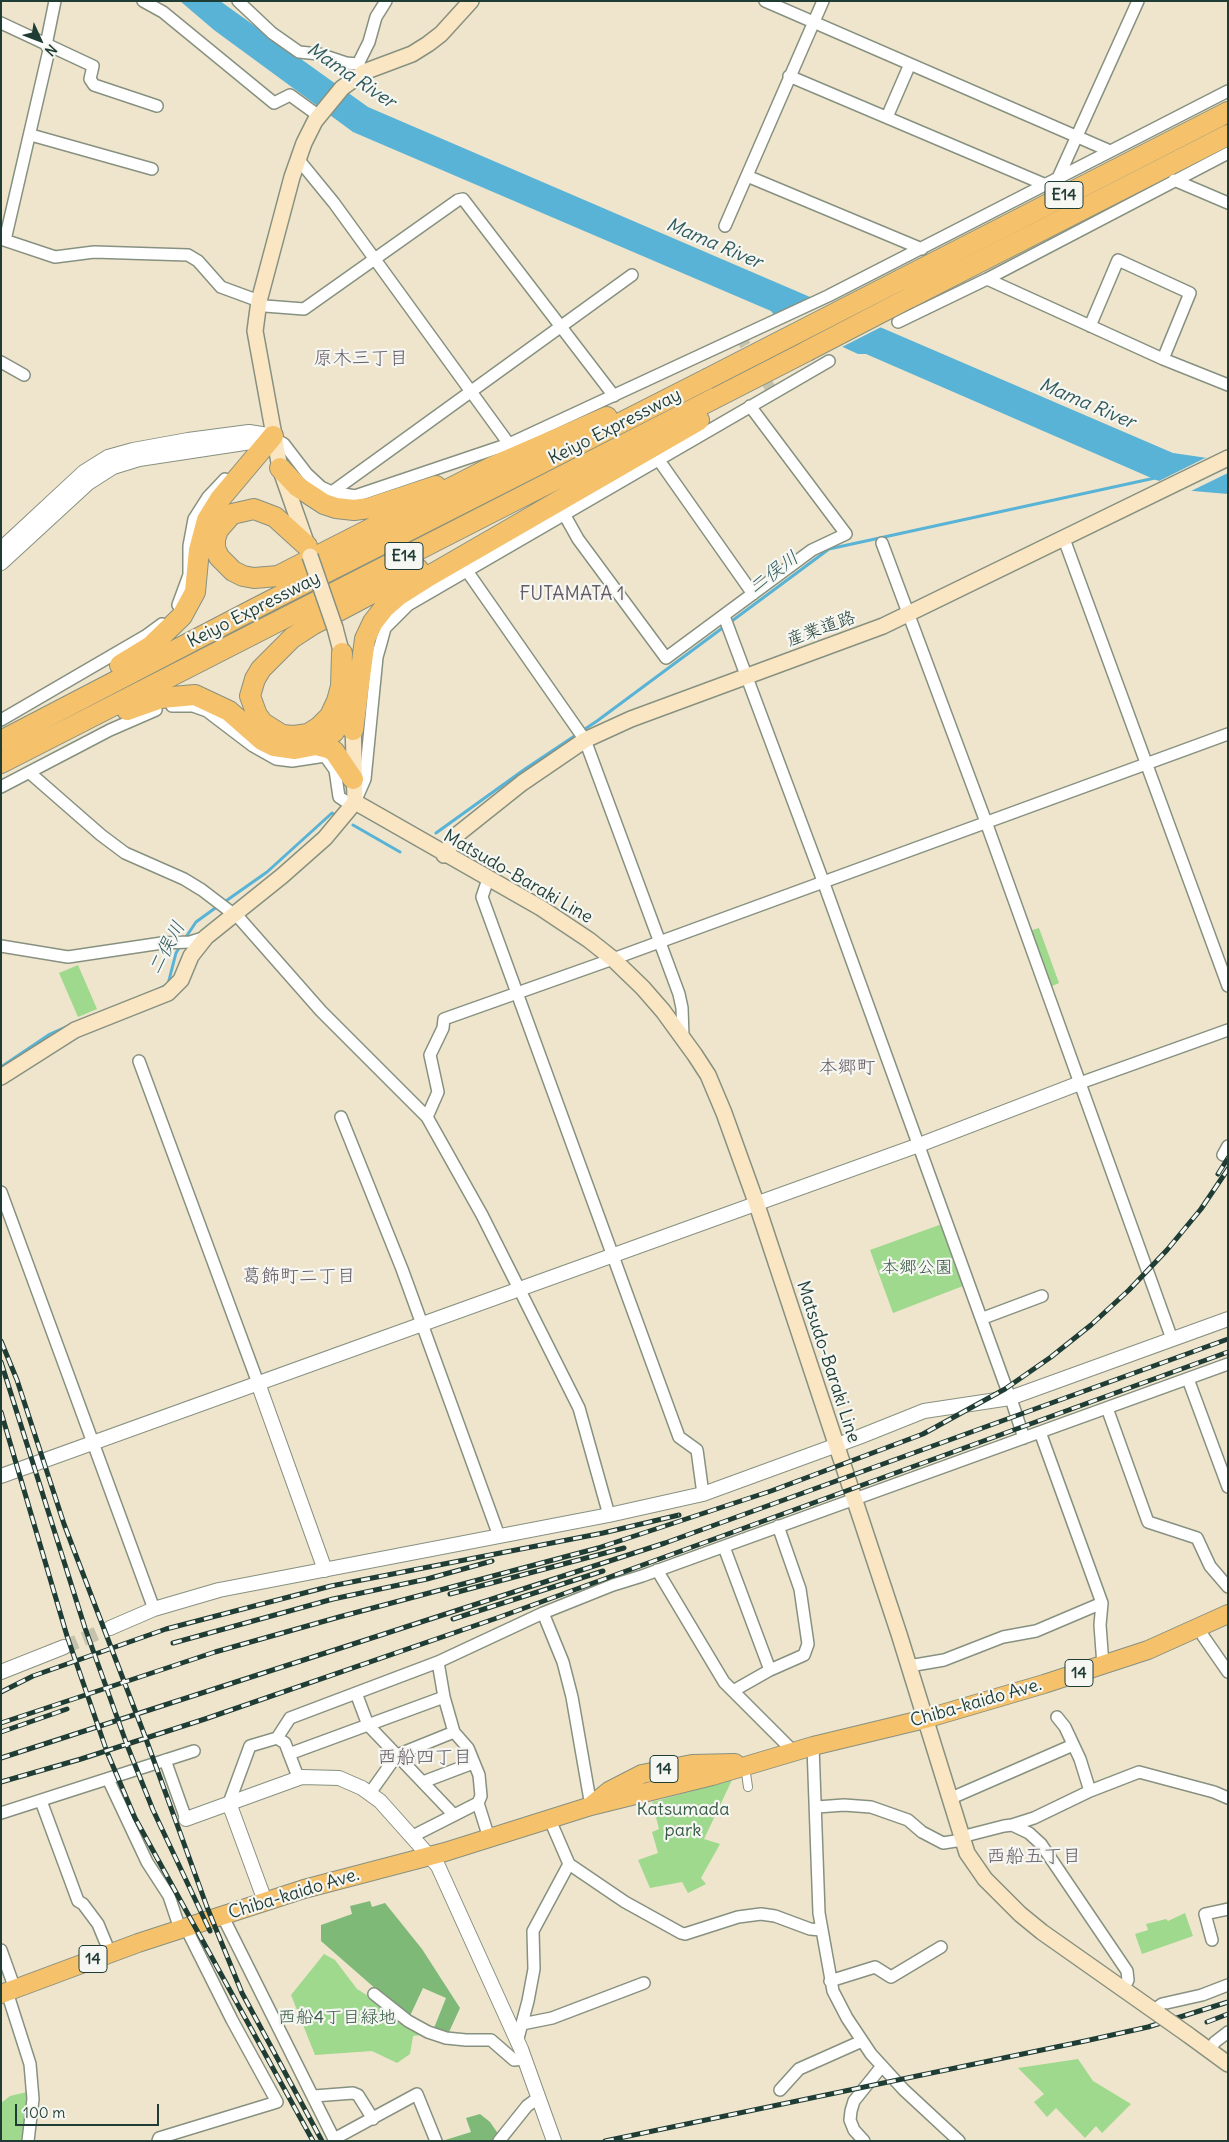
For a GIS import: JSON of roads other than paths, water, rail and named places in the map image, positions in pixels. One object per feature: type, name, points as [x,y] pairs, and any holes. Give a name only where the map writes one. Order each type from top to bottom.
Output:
[{"type":"highway","name":"Keiyo Expressway","points":[[8,737],[1228,112]]},
{"type":"highway","name":"Keiyo Expressway","points":[[1,763],[1228,135]]},
{"type":"highway","points":[[353,730],[361,656],[365,639],[373,622],[384,608],[399,595],[763,382],[807,351]]},
{"type":"highway","points":[[309,551],[274,517],[254,509],[232,514],[218,530],[215,539],[215,548],[220,557],[233,571],[243,576],[254,578],[278,576],[492,467],[667,391],[707,379]]},
{"type":"highway","points":[[8,737],[72,692],[138,655],[168,632],[182,616],[195,592],[199,550],[207,520],[220,499],[273,436]]},
{"type":"highway","points":[[280,468],[298,487],[324,504],[336,508],[354,510],[369,508],[492,467]]},
{"type":"highway","points":[[342,653],[341,686],[337,702],[330,716],[319,727],[308,734],[294,736],[282,735],[263,723],[257,715],[250,696],[255,679],[261,669],[292,638],[312,625],[435,560],[605,475]]},
{"type":"highway","points":[[22,753],[80,735],[134,706],[161,698],[188,696],[209,700],[229,712],[262,740],[274,746],[295,749],[316,745],[328,738],[339,727],[345,709],[349,683]]},
{"type":"highway","points":[[316,745],[334,751],[353,779]]},
{"type":"highway","name":"Chiba-kaido Ave.","points":[[8,1992],[110,1954],[265,1901],[338,1879],[429,1856],[591,1806],[609,1791],[642,1774],[692,1764],[746,1768],[793,1751],[925,1719],[1103,1665],[1148,1650],[1201,1628],[1228,1614]]},
{"type":"main road","points":[[1,1077],[75,1030],[168,993],[181,980],[191,956],[206,937],[224,908],[310,852],[342,819],[354,802],[353,730],[349,683],[335,628],[280,468],[257,346],[256,324],[259,301],[298,159],[320,114],[361,68],[412,54],[441,34],[471,1]]},
{"type":"main road","name":"産業道路","points":[[444,855],[458,834],[522,783],[585,740],[631,719],[845,641],[909,614],[1228,458]]},
{"type":"main road","name":"Matsudo-Baraki Line","points":[[354,802],[565,923],[613,959],[643,988],[684,1037],[708,1075],[756,1202],[909,1666],[961,1838],[980,1873],[1020,1914],[1156,2013]]},
{"type":"main road","points":[[1156,2013],[1228,2064]]},
{"type":"street","points":[[55,1],[46,45],[49,50],[31,135],[4,236],[56,257],[94,252],[188,255],[198,261],[221,287],[259,301],[265,306],[304,309],[374,258],[458,200],[463,199],[614,396]]},
{"type":"street","points":[[143,1],[163,12],[274,103],[290,95],[320,114]]},
{"type":"street","points":[[238,1],[272,33],[300,52],[319,54],[361,68],[376,17],[386,1]]},
{"type":"street","points":[[764,1],[1110,151]]},
{"type":"street","points":[[725,226],[823,1]]},
{"type":"street","points":[[1058,178],[1138,1]]},
{"type":"street","points":[[1,23],[93,66],[90,79],[94,85],[157,106]]},
{"type":"street","points":[[887,117],[910,64]]},
{"type":"street","points":[[789,76],[1046,185]]},
{"type":"street","points":[[1,549],[84,472],[108,457],[133,450],[249,432],[273,436],[284,444],[314,482],[332,492],[355,496],[508,444],[614,396],[768,322],[828,296],[1228,91]]},
{"type":"street","points":[[31,135],[152,169]]},
{"type":"street","points":[[898,322],[987,279],[1228,153]]},
{"type":"street","points":[[298,159],[334,203],[508,444]]},
{"type":"street","points":[[747,176],[922,249]]},
{"type":"street","points":[[1174,180],[1228,203]]},
{"type":"street","points":[[1090,326],[1118,260],[1190,294],[1163,359]]},
{"type":"street","points":[[332,492],[632,275]]},
{"type":"street","points":[[987,279],[1163,359],[1228,385]]},
{"type":"street","points":[[1,787],[138,717],[161,708],[189,706],[207,711],[253,746],[276,759],[292,761],[325,756],[335,770],[339,797],[350,804],[354,802],[365,779],[377,657],[385,628],[408,605],[829,360]]},
{"type":"street","points":[[1,362],[24,375]]},
{"type":"street","points":[[564,514],[578,538],[666,658],[812,550],[846,534],[750,406]]},
{"type":"street","points":[[1,564],[88,483],[113,467],[139,458],[252,442],[273,436]]},
{"type":"street","points":[[1,720],[147,635],[170,617],[185,589],[188,575],[190,530],[197,514],[208,496],[244,457],[273,436]]},
{"type":"street","points":[[658,459],[753,594]]},
{"type":"street","points":[[1064,539],[1228,986]]},
{"type":"street","points":[[882,543],[986,822],[1172,1339]]},
{"type":"street","points":[[467,572],[585,740],[660,942],[682,1008],[684,1037]]},
{"type":"street","points":[[724,616],[823,881],[1024,1438]]},
{"type":"street","points":[[427,1117],[438,1092],[430,1055],[442,1028],[444,1018],[660,942],[1228,734]]},
{"type":"street","points":[[30,772],[101,835],[125,853],[170,871],[202,890],[245,923],[321,1011],[427,1117],[520,1287],[579,1408],[609,1515]]},
{"type":"street","points":[[488,879],[482,897],[679,1437],[697,1450],[703,1494]]},
{"type":"street","points":[[1,946],[68,957],[162,943],[190,942],[206,937]]},
{"type":"street","points":[[1,1476],[520,1287],[919,1145],[1228,1030]]},
{"type":"street","points":[[139,1061],[325,1570]]},
{"type":"street","points":[[341,1116],[421,1324],[499,1536]]},
{"type":"street","points":[[1,1192],[154,1609]]},
{"type":"street","points":[[986,1317],[1042,1296]]},
{"type":"street","points":[[110,1628],[154,1609],[219,1590],[609,1515],[703,1494],[924,1411],[1011,1401],[1228,1319]]},
{"type":"street","points":[[277,1738],[290,1718],[438,1662],[543,1613],[613,1585],[1228,1364]]},
{"type":"street","points":[[1188,1379],[1223,1459],[1228,1486]]},
{"type":"street","points":[[1107,1408],[1148,1522],[1197,1538],[1210,1566],[1228,1587]]},
{"type":"street","points":[[1040,1432],[1102,1604],[1100,1625],[1103,1665]]},
{"type":"street","points":[[733,1691],[770,1670],[804,1656],[808,1644],[800,1589],[778,1526]]},
{"type":"street","points":[[724,1546],[770,1670]]},
{"type":"street","points":[[657,1570],[724,1682],[793,1751]]},
{"type":"street","points":[[909,1666],[944,1660],[1003,1637],[1036,1631],[1102,1604]]},
{"type":"street","points":[[543,1613],[563,1662],[570,1688],[591,1806]]},
{"type":"street","points":[[1201,1628],[1204,1636],[1228,1672]]},
{"type":"street","points":[[1,1672],[64,1646]]},
{"type":"street","points":[[438,1662],[444,1697],[454,1732],[468,1748],[481,1787],[478,1803],[489,1838]]},
{"type":"street","points":[[356,1693],[368,1725],[454,1814]]},
{"type":"street","points":[[289,1754],[444,1697]]},
{"type":"street","points":[[1056,1717],[1065,1728],[1080,1759],[1090,1791]]},
{"type":"street","points":[[370,1793],[396,1755],[454,1732]]},
{"type":"street","points":[[265,1901],[229,1803],[250,1746],[277,1738],[283,1740],[298,1777]]},
{"type":"street","points":[[956,1796],[1073,1745]]},
{"type":"street","points":[[813,1746],[821,1930],[830,1981],[847,2018],[882,2066],[959,2141]]},
{"type":"street","points":[[1,1814],[194,1751]]},
{"type":"street","points":[[165,1760],[186,1819],[298,1777],[339,1778],[370,1793],[380,1801],[440,1869],[525,2059],[554,2141]]},
{"type":"street","points":[[423,1782],[473,1763]]},
{"type":"street","points":[[746,1768],[748,1787]]},
{"type":"street","points":[[816,1807],[844,1805],[871,1807],[908,1820],[922,1832],[943,1843],[985,1829],[1012,1825],[1034,1818],[1090,1791],[1139,1772],[1214,1792],[1228,1798]]},
{"type":"street","points":[[108,1779],[147,1862],[169,1896],[183,1929],[277,2102],[160,2138],[158,2141]]},
{"type":"street","points":[[41,1801],[78,1901],[83,1904],[98,1924],[110,1954]]},
{"type":"street","points":[[411,1837],[478,1803]]},
{"type":"street","points":[[550,1820],[569,1864],[625,1902],[680,1933],[685,1934],[738,1917],[760,1914],[775,1916],[810,1929],[821,1930]]},
{"type":"street","points":[[1012,1825],[1029,1833],[1041,1844],[1107,1941],[1126,1971],[1128,1980],[1123,1990]]},
{"type":"street","points":[[517,2042],[534,1969],[533,1931],[569,1864]]},
{"type":"street","points":[[1212,1940],[1206,1914],[1228,1909]]},
{"type":"street","points":[[222,1916],[314,2096],[334,2140],[417,2094],[436,2141]]},
{"type":"street","points":[[830,1981],[875,1967],[891,1976],[941,1947]]},
{"type":"street","points":[[1,1950],[8,1992],[30,2064],[33,2098],[28,2141]]},
{"type":"street","points":[[522,2024],[552,2018],[644,1983]]},
{"type":"street","points":[[1156,2013],[1162,2004],[1202,1995],[1228,1985]]},
{"type":"street","points":[[374,1994],[408,2021],[428,2032],[446,2038],[491,2040],[514,2060],[525,2059]]},
{"type":"street","points":[[1209,2051],[1215,2042],[1228,2032]]},
{"type":"street","points":[[780,2090],[799,2069],[862,2041]]},
{"type":"street","points":[[864,2141],[854,2130],[850,2120],[851,2111],[854,2101],[882,2066]]},
{"type":"street","points":[[314,2096],[353,2093],[358,2095],[373,2119]]},
{"type":"street","points":[[499,2141],[527,2106],[538,2098]]},
{"type":"water","points":[[180,1],[220,1],[368,107],[1173,453],[1228,461],[1228,494],[1193,491],[1156,480],[866,354],[858,354],[775,316],[771,311],[353,132],[214,30]]},
{"type":"waterway","name":"二俣川","points":[[436,833],[525,769],[597,721],[829,549],[1155,478]]},
{"type":"waterway","name":"二俣川","points":[[223,903],[267,872],[332,813],[337,816]]},
{"type":"waterway","name":"二俣川","points":[[353,825],[400,852]]},
{"type":"waterway","name":"二俣川","points":[[184,940],[196,922],[218,906]]},
{"type":"waterway","name":"二俣川","points":[[157,990],[168,984],[176,953],[181,945]]},
{"type":"waterway","name":"二俣川","points":[[1,1067],[50,1034],[68,1026]]},
{"type":"tunnel","points":[[740,336],[773,393]]},
{"type":"tunnel","points":[[64,1647],[110,1628]]},
{"type":"railway","points":[[1218,1174],[1228,1158]]},
{"type":"railway","points":[[1,1723],[215,1652],[598,1548],[771,1491],[923,1434],[1005,1389],[1051,1357],[1091,1325],[1129,1290],[1167,1250],[1201,1209],[1228,1169]]},
{"type":"railway","points":[[1,1758],[665,1543],[1228,1339]]},
{"type":"railway","points":[[1,1341],[17,1380],[64,1524],[146,1739],[207,1907],[242,1993],[322,2141]]},
{"type":"railway","points":[[1,1782],[81,1759],[205,1719],[497,1618],[1228,1352]]},
{"type":"railway","points":[[1,1362],[85,1628],[127,1745],[153,1810],[210,1931]]},
{"type":"railway","points":[[1,1412],[67,1636],[107,1752],[135,1818],[313,2141]]},
{"type":"railway","points":[[1,1692],[33,1676],[166,1629],[331,1586],[603,1533],[679,1515]]},
{"type":"railway","points":[[450,1594],[624,1548]]},
{"type":"railway","points":[[173,1643],[333,1599],[427,1579],[492,1561]]},
{"type":"railway","points":[[453,1619],[603,1571]]},
{"type":"railway","points":[[1,1732],[67,1709]]},
{"type":"railway","points":[[605,2141],[1148,2027],[1228,2002]]},
{"type":"railway","points":[[1207,2022],[1228,2014]]},
{"type":"district","name":"原木三丁目","points":[[361,359]]},
{"type":"district","name":"FUTAMATA 1","points":[[572,595]]},
{"type":"district","name":"本郷町","points":[[847,1068]]},
{"type":"district","name":"葛飾町二丁目","points":[[299,1277]]},
{"type":"district","name":"西船四丁目","points":[[425,1758]]},
{"type":"district","name":"西船五丁目","points":[[1034,1857]]},
{"type":"water label","name":"Mama River","points":[[351,76]]},
{"type":"water label","name":"Mama River","points":[[714,244]]},
{"type":"water label","name":"Mama River","points":[[1087,404]]},
{"type":"park label","name":"本郷公園","points":[[917,1268]]},
{"type":"park label","name":"Katsumada park","points":[[683,1820]]},
{"type":"park label","name":"西船4丁目緑地","points":[[337,2018]]}]
